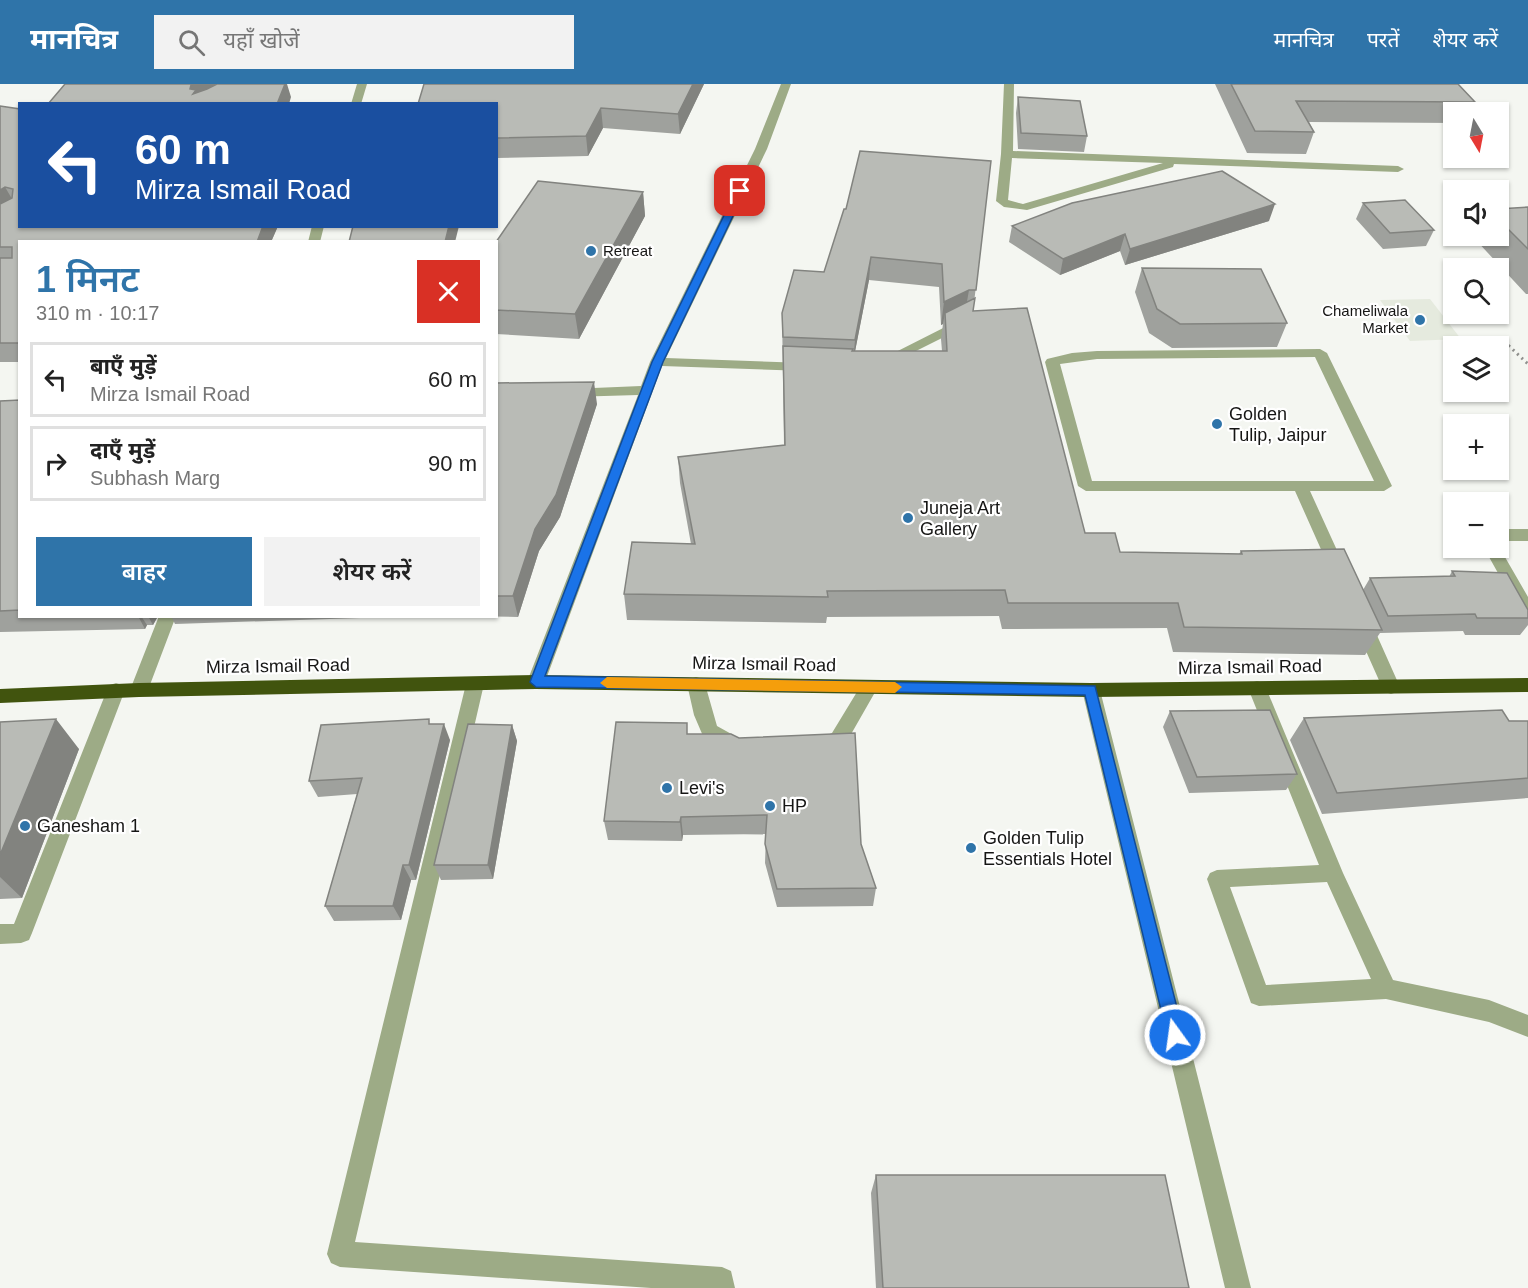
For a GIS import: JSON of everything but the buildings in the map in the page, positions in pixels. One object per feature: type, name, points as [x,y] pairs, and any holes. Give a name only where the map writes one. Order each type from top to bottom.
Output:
[{"type":"highway","name":"Mirza Ismail Road","points":[[0,696],[116,690],[536,682],[1091,690],[1528,685]]},
{"type":"street","points":[[357,102],[362,84]]},
{"type":"street","points":[[536,682],[657,362],[761,149],[786,84]]},
{"type":"street","points":[[1009,84],[1007,154],[1002,201],[1008,205],[1023,208],[1184,161]]},
{"type":"street","points":[[1007,154],[1398,169]]},
{"type":"street","points":[[876,365],[970,318]]},
{"type":"street","points":[[1320,353],[1384,486],[1300,486],[1086,486],[1052,362],[1072,357],[1097,355],[1320,353]]},
{"type":"street","points":[[657,362],[819,367]]},
{"type":"street","points":[[554,394],[646,390]]},
{"type":"street","points":[[1300,486],[1343,581]]},
{"type":"street","points":[[1509,535],[1528,535]]},
{"type":"street","points":[[1498,558],[1528,612]]},
{"type":"street","points":[[1353,602],[1391,687]]},
{"type":"street","points":[[139,690],[167,618]]},
{"type":"street","points":[[475,684],[340,1254],[722,1280],[722,1288]]},
{"type":"street","points":[[696,684],[703,715],[710,731],[740,748],[752,748]]},
{"type":"street","points":[[798,747],[821,746],[839,738],[869,687]]},
{"type":"street","points":[[1257,688],[1333,873],[1386,989]]},
{"type":"street","points":[[0,934],[21,933],[116,690]]},
{"type":"street","points":[[1091,690],[1238,1288]]},
{"type":"street","points":[[1333,873],[1218,879],[1259,996],[1386,989],[1489,1011],[1528,1026]]},
{"type":"path","points":[[1509,346],[1528,364]]},
{"type":"shaded area","name":"Chameliwala Market","points":[[1430,299],[1443,316],[1443,324],[1449,324],[1459,336],[1443,336],[1443,340],[1410,341],[1380,300]]},
{"type":"slow traffic","points":[[607,683],[895,687]]},
{"type":"place","name":"Retreat","points":[[591,251]]},
{"type":"place","name":"Chameliwala Market","points":[[1420,320]]},
{"type":"place","name":"Golden Tulip, Jaipur","points":[[1217,424]]},
{"type":"place","name":"Juneja Art Gallery","points":[[908,518]]},
{"type":"place","name":"Levi's","points":[[667,788]]},
{"type":"place","name":"HP","points":[[770,806]]},
{"type":"place","name":"Ganesham 1","points":[[25,826]]},
{"type":"place","name":"Golden Tulip Essentials Hotel","points":[[971,848]]},
{"type":"route","points":[[740,191],[657,362],[536,682],[1091,690],[1175,1035]]}]
